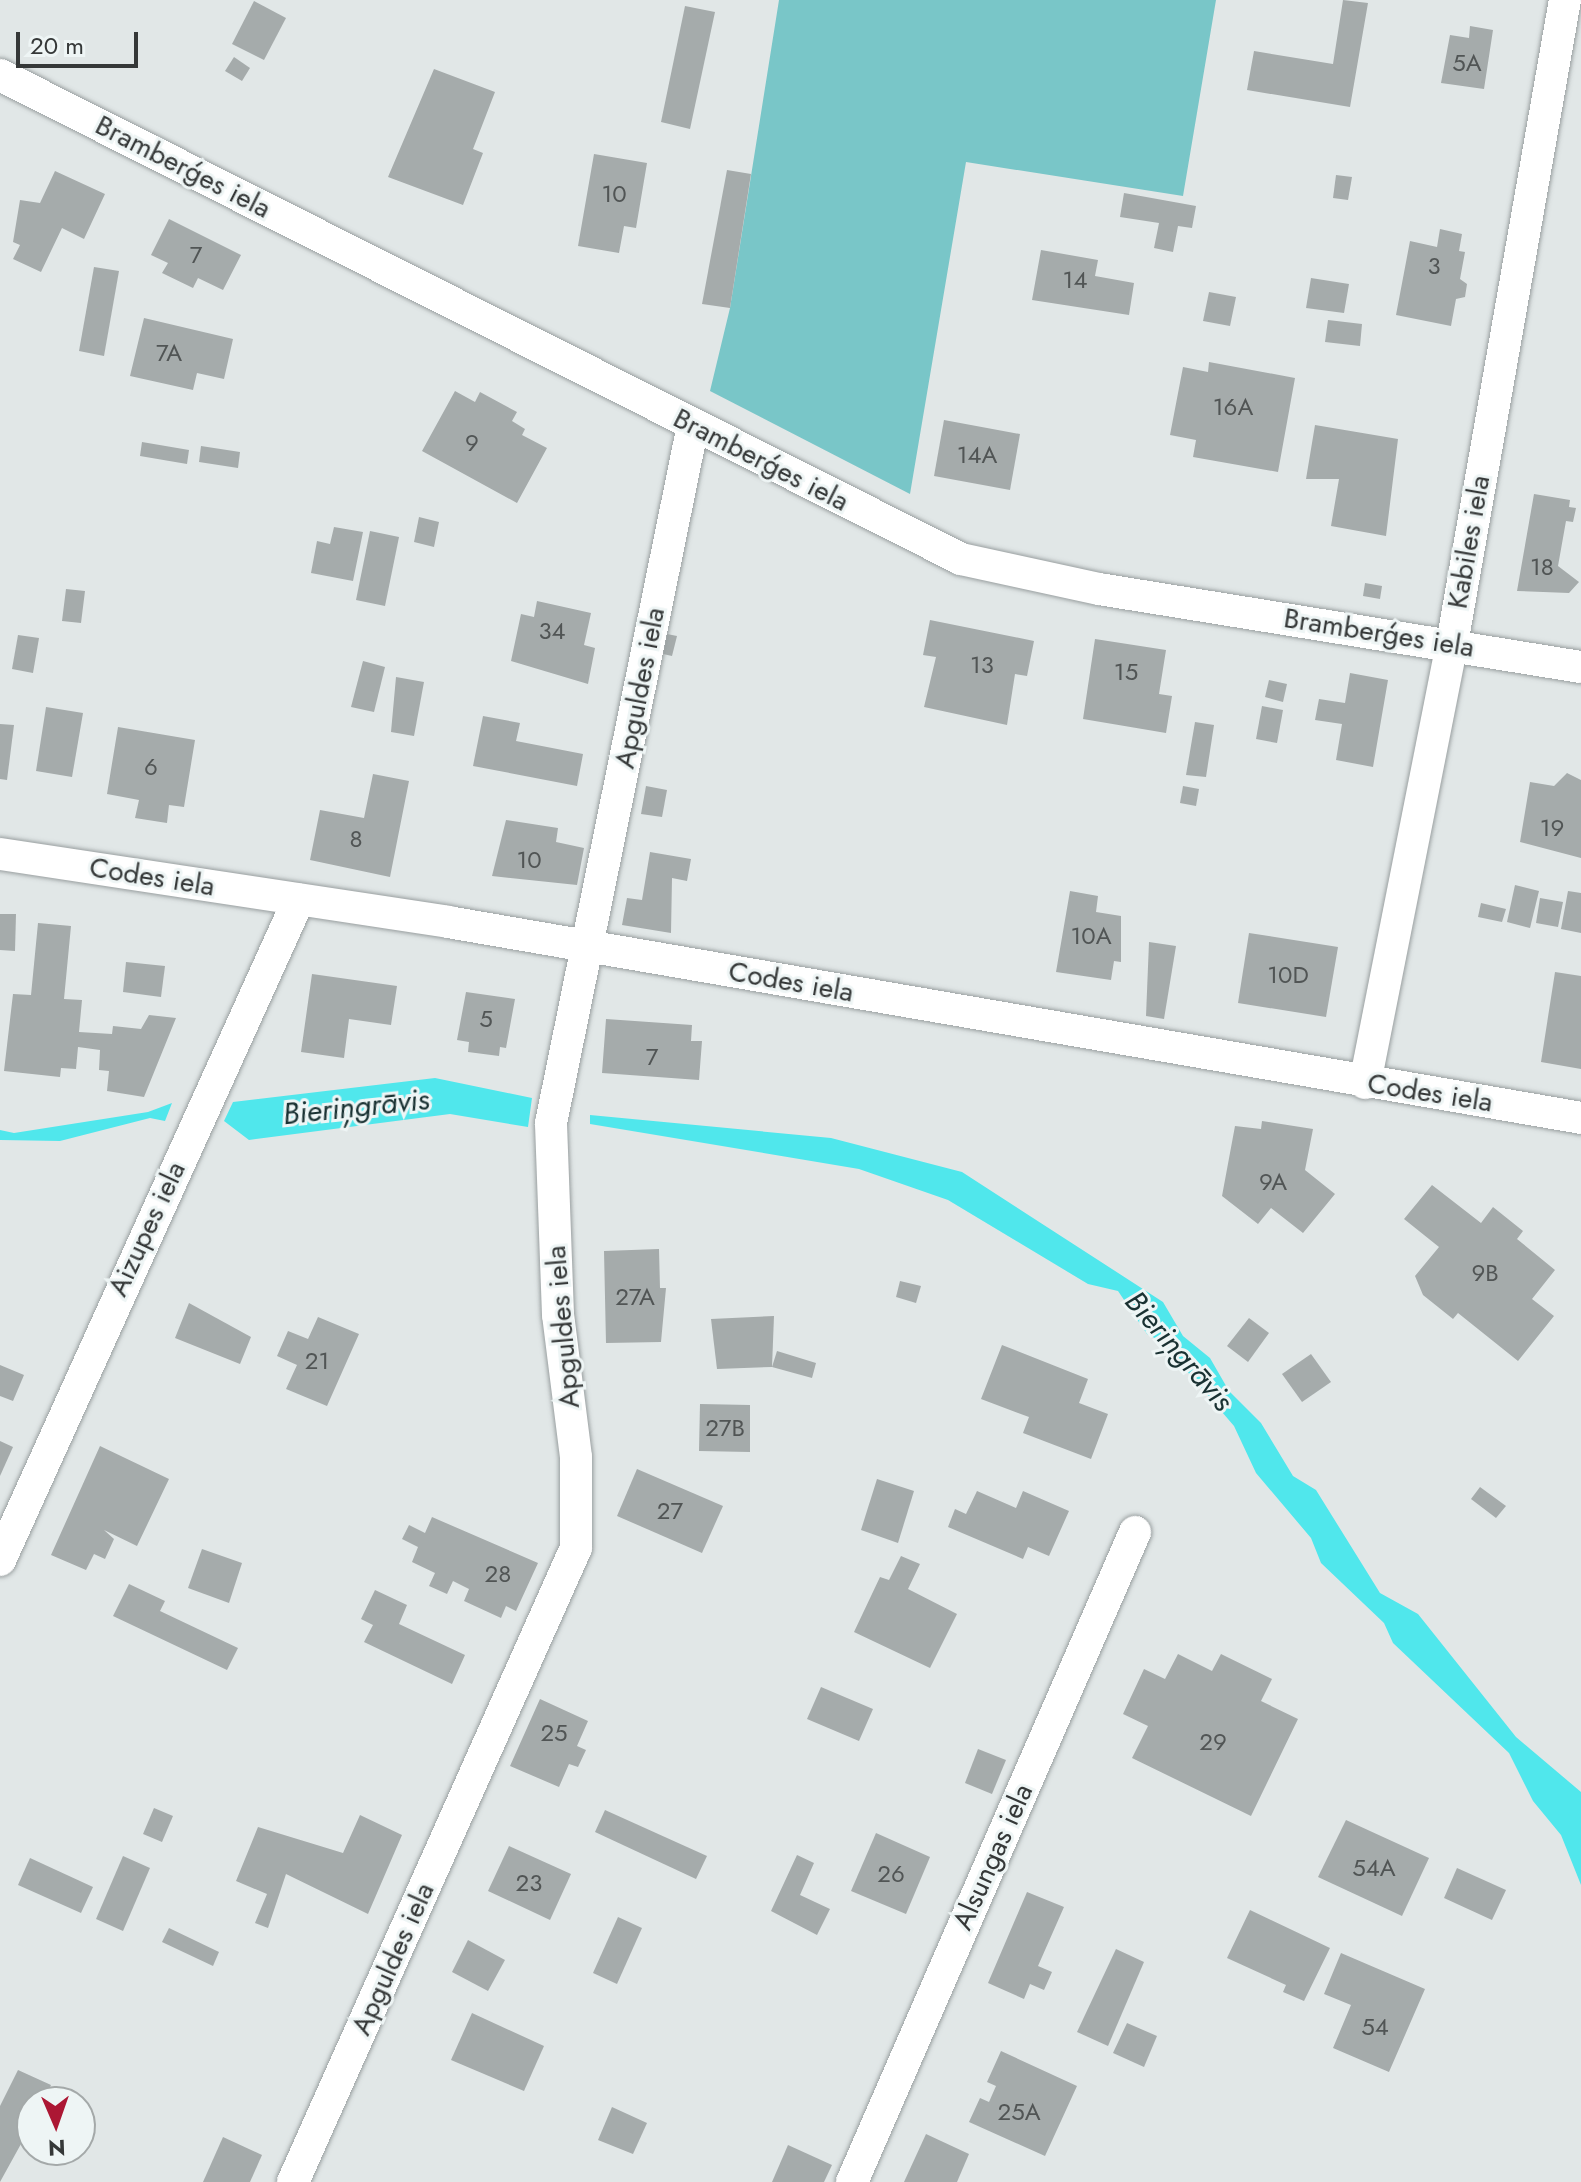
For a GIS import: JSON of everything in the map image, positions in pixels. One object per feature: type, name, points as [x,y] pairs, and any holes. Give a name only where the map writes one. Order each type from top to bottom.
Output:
[{"type":"street","name":"Kabiles iela","points":[[1365,1083],[1452,644],[1565,0]]},
{"type":"street","name":"Bramberģes iela","points":[[0,75],[961,559],[1099,589],[1581,667]]},
{"type":"street","name":"Apguldes iela","points":[[293,2182],[576,1548],[576,1457],[558,1315],[551,1123],[693,425]]},
{"type":"street","name":"Codes iela","points":[[0,854],[588,946],[1581,1118]]},
{"type":"street","name":"Aizupes iela","points":[[0,1560],[299,899]]},
{"type":"street","name":"Alsungas iela","points":[[852,2182],[1135,1532]]},
{"type":"shaded area","points":[[779,0],[1216,0],[1183,196],[966,162],[910,494],[710,391],[730,308]]},
{"type":"water","name":"Bieriņgrāvis","points":[[435,1078],[532,1098],[528,1127],[450,1114],[249,1140],[224,1121],[233,1102]]},
{"type":"water","points":[[172,1103],[165,1121],[150,1118],[60,1141],[0,1140],[0,1130],[14,1133],[148,1112]]},
{"type":"water","name":"Bieriņgrāvis","points":[[590,1115],[831,1138],[962,1172],[1163,1302],[1183,1336],[1210,1358],[1229,1391],[1261,1423],[1293,1476],[1316,1490],[1380,1593],[1418,1614],[1516,1737],[1581,1792],[1581,1885],[1561,1835],[1533,1801],[1509,1753],[1393,1643],[1384,1623],[1321,1563],[1311,1538],[1256,1473],[1234,1426],[1162,1342],[1147,1334],[1118,1291],[1088,1284],[948,1200],[859,1169],[590,1124]]},
{"type":"building","points":[[1343,0],[1368,3],[1350,107],[1247,90],[1254,51],[1333,64]]},
{"type":"building","points":[[254,1],[286,18],[264,60],[232,44]]},
{"type":"building","points":[[685,6],[715,12],[690,129],[661,122]]},
{"type":"building","points":[[1470,26],[1493,30],[1484,89],[1441,83],[1450,35],[1469,38]]},
{"type":"building","points":[[234,57],[250,68],[242,81],[225,71]]},
{"type":"building","points":[[434,69],[495,92],[473,149],[483,153],[463,205],[388,177]]},
{"type":"building","points":[[594,154],[647,163],[636,228],[624,226],[619,253],[578,246]]},
{"type":"building","points":[[727,170],[751,174],[730,308],[702,304]]},
{"type":"building","points":[[55,171],[105,194],[84,239],[62,228],[41,272],[13,259],[20,245],[13,242],[20,200],[40,203]]},
{"type":"building","points":[[1336,175],[1352,177],[1348,200],[1333,198]]},
{"type":"building","points":[[1124,193],[1196,206],[1192,228],[1178,226],[1173,252],[1154,248],[1159,223],[1120,217]]},
{"type":"building","points":[[169,219],[241,255],[223,290],[198,278],[193,288],[162,273],[168,263],[151,255]]},
{"type":"building","points":[[1440,229],[1462,234],[1459,251],[1465,252],[1460,279],[1467,284],[1465,297],[1456,299],[1451,326],[1396,315],[1410,241],[1437,247]]},
{"type":"building","points":[[1041,250],[1098,260],[1095,276],[1134,283],[1129,315],[1032,300]]},
{"type":"building","points":[[94,267],[119,271],[104,356],[79,351]]},
{"type":"building","points":[[1311,278],[1349,284],[1344,313],[1306,308]]},
{"type":"building","points":[[1209,292],[1236,297],[1230,326],[1203,321]]},
{"type":"building","points":[[144,318],[233,339],[224,379],[197,373],[193,390],[130,376]]},
{"type":"building","points":[[1328,320],[1362,324],[1360,346],[1325,342]]},
{"type":"building","points":[[1209,362],[1295,378],[1278,472],[1193,457],[1196,440],[1170,435],[1183,367],[1208,372]]},
{"type":"building","points":[[455,391],[475,402],[480,392],[517,412],[512,421],[525,429],[522,435],[547,448],[517,503],[422,451]]},
{"type":"building","points":[[944,420],[1020,434],[1010,490],[934,476]]},
{"type":"building","points":[[1315,425],[1398,439],[1386,536],[1331,526],[1339,479],[1306,479]]},
{"type":"building","points":[[142,442],[189,450],[187,464],[140,456]]},
{"type":"building","points":[[201,446],[240,452],[238,468],[199,462]]},
{"type":"building","points":[[1534,494],[1570,500],[1569,507],[1576,508],[1573,522],[1566,521],[1558,566],[1579,582],[1569,593],[1517,591]]},
{"type":"building","points":[[419,517],[439,522],[434,547],[414,542]]},
{"type":"building","points":[[334,527],[363,532],[353,581],[311,573],[317,541],[330,544]]},
{"type":"building","points":[[370,531],[399,537],[385,606],[356,600]]},
{"type":"building","points":[[1365,583],[1382,586],[1380,599],[1363,596]]},
{"type":"building","points":[[66,589],[85,591],[81,623],[62,621]]},
{"type":"building","points":[[537,601],[591,613],[584,645],[595,648],[588,684],[511,661],[521,614],[534,617]]},
{"type":"building","points":[[930,620],[1034,641],[1027,676],[1015,674],[1007,725],[924,707],[936,657],[923,655]]},
{"type":"building","points":[[667,634],[677,636],[672,656],[663,654]]},
{"type":"building","points":[[18,635],[39,638],[33,673],[12,669]]},
{"type":"building","points":[[1095,639],[1166,650],[1159,694],[1172,696],[1166,733],[1083,719]]},
{"type":"building","points":[[363,661],[385,667],[374,712],[351,707]]},
{"type":"building","points":[[1350,673],[1388,680],[1373,767],[1336,760],[1342,724],[1315,720],[1319,699],[1345,703]]},
{"type":"building","points":[[396,677],[424,682],[414,736],[391,732]]},
{"type":"building","points":[[1269,680],[1287,684],[1283,702],[1265,697]]},
{"type":"building","points":[[1262,706],[1283,710],[1277,743],[1256,739]]},
{"type":"building","points":[[46,707],[83,713],[72,777],[36,771]]},
{"type":"building","points":[[483,716],[520,723],[516,741],[583,754],[577,786],[473,766]]},
{"type":"building","points":[[1195,722],[1214,725],[1206,777],[1186,775]]},
{"type":"building","points":[[0,724],[14,725],[7,780],[0,779]]},
{"type":"building","points":[[118,727],[195,740],[184,807],[169,805],[167,823],[135,818],[139,800],[107,794]]},
{"type":"building","points":[[1567,773],[1581,780],[1581,858],[1520,842],[1530,782],[1554,786]]},
{"type":"building","points":[[373,774],[409,781],[390,877],[310,860],[320,810],[364,818]]},
{"type":"building","points":[[646,786],[667,790],[662,817],[641,814]]},
{"type":"building","points":[[1183,786],[1199,789],[1196,806],[1180,803]]},
{"type":"building","points":[[506,820],[558,828],[556,842],[584,848],[577,885],[492,876]]},
{"type":"building","points":[[650,852],[691,859],[687,881],[672,878],[671,933],[622,925],[627,898],[642,900]]},
{"type":"building","points":[[1515,885],[1539,891],[1530,928],[1507,922]]},
{"type":"building","points":[[1070,891],[1098,896],[1096,912],[1121,916],[1121,962],[1114,961],[1111,980],[1056,972]]},
{"type":"building","points":[[1568,891],[1581,893],[1581,933],[1561,929]]},
{"type":"building","points":[[1540,898],[1563,902],[1558,927],[1536,923]]},
{"type":"building","points":[[1481,903],[1506,909],[1502,922],[1478,917]]},
{"type":"building","points":[[0,914],[16,914],[15,951],[0,950]]},
{"type":"building","points":[[38,923],[71,926],[64,999],[82,1000],[79,1032],[112,1034],[113,1026],[141,1029],[149,1015],[176,1018],[144,1097],[107,1091],[109,1071],[99,1070],[100,1050],[78,1047],[76,1069],[61,1068],[60,1077],[4,1071],[13,994],[31,995]]},
{"type":"building","points":[[1249,933],[1338,947],[1326,1017],[1238,1003]]},
{"type":"building","points":[[1149,942],[1176,946],[1164,1019],[1146,1016]]},
{"type":"building","points":[[126,962],[165,966],[161,997],[123,992]]},
{"type":"building","points":[[1555,972],[1581,976],[1581,1069],[1541,1062]]},
{"type":"building","points":[[312,974],[397,986],[391,1025],[349,1019],[344,1058],[301,1052]]},
{"type":"building","points":[[466,992],[515,999],[506,1048],[500,1047],[499,1056],[468,1052],[469,1042],[457,1040]]},
{"type":"building","points":[[606,1019],[692,1025],[691,1041],[702,1041],[699,1080],[602,1073]]},
{"type":"building","points":[[1262,1121],[1313,1129],[1305,1170],[1335,1194],[1303,1233],[1271,1208],[1258,1224],[1222,1196],[1235,1126],[1261,1129]]},
{"type":"building","points":[[1432,1185],[1481,1223],[1493,1207],[1523,1231],[1517,1239],[1555,1270],[1532,1299],[1554,1316],[1518,1361],[1458,1313],[1453,1319],[1423,1295],[1415,1276],[1439,1247],[1404,1219]]},
{"type":"building","points":[[659,1249],[660,1288],[666,1288],[661,1342],[606,1343],[604,1251]]},
{"type":"building","points":[[900,1281],[921,1286],[916,1303],[896,1297]]},
{"type":"building","points":[[189,1303],[251,1337],[240,1364],[175,1338]]},
{"type":"building","points":[[774,1316],[772,1367],[717,1369],[711,1319]]},
{"type":"building","points":[[318,1317],[359,1334],[327,1406],[286,1389],[297,1365],[277,1356],[288,1331],[308,1339]]},
{"type":"building","points":[[1249,1318],[1269,1333],[1248,1362],[1227,1346]]},
{"type":"building","points":[[1002,1345],[1088,1379],[1079,1403],[1108,1414],[1091,1459],[1023,1433],[1029,1417],[981,1399]]},
{"type":"building","points":[[777,1351],[816,1363],[812,1378],[772,1367]]},
{"type":"building","points":[[1311,1354],[1331,1382],[1302,1402],[1282,1374]]},
{"type":"building","points":[[0,1365],[24,1375],[13,1401],[0,1396]]},
{"type":"building","points":[[700,1404],[750,1405],[750,1452],[699,1451]]},
{"type":"building","points":[[0,1441],[13,1447],[0,1476]]},
{"type":"building","points":[[100,1446],[169,1479],[137,1546],[104,1530],[114,1539],[105,1559],[94,1554],[86,1570],[51,1555]]},
{"type":"building","points":[[637,1469],[723,1506],[702,1553],[617,1516]]},
{"type":"building","points":[[877,1479],[914,1491],[898,1543],[861,1530]]},
{"type":"building","points":[[1480,1487],[1506,1506],[1496,1518],[1471,1499]]},
{"type":"building","points":[[977,1491],[1016,1508],[1023,1491],[1069,1511],[1049,1556],[1028,1547],[1023,1559],[948,1527],[955,1509],[966,1514]]},
{"type":"building","points":[[432,1517],[538,1563],[516,1611],[506,1606],[501,1618],[464,1601],[469,1589],[453,1581],[447,1594],[429,1586],[435,1573],[412,1562],[418,1547],[402,1539],[409,1525],[425,1533]]},
{"type":"building","points":[[202,1549],[242,1563],[229,1603],[188,1588]]},
{"type":"building","points":[[901,1556],[920,1564],[908,1589],[957,1614],[930,1668],[854,1632],[880,1577],[889,1580]]},
{"type":"building","points":[[129,1584],[165,1601],[160,1611],[238,1648],[227,1670],[113,1616]]},
{"type":"building","points":[[375,1590],[407,1605],[399,1624],[465,1655],[452,1684],[364,1642],[373,1625],[361,1619]]},
{"type":"building","points":[[1178,1654],[1212,1671],[1221,1654],[1272,1679],[1261,1701],[1298,1719],[1251,1816],[1132,1758],[1148,1726],[1123,1714],[1144,1669],[1165,1679]]},
{"type":"building","points":[[821,1687],[873,1709],[859,1741],[807,1719]]},
{"type":"building","points":[[540,1699],[588,1721],[577,1746],[586,1750],[578,1767],[569,1764],[559,1787],[510,1766]]},
{"type":"building","points":[[978,1749],[1006,1760],[992,1794],[965,1783]]},
{"type":"building","points":[[154,1808],[173,1816],[162,1842],[143,1834]]},
{"type":"building","points":[[605,1810],[707,1856],[696,1879],[595,1832]]},
{"type":"building","points":[[360,1815],[402,1835],[368,1914],[286,1874],[268,1928],[255,1923],[267,1894],[236,1881],[258,1827],[343,1853]]},
{"type":"building","points":[[1346,1820],[1429,1858],[1402,1916],[1318,1877]]},
{"type":"building","points":[[876,1833],[930,1857],[906,1914],[851,1891]]},
{"type":"building","points":[[509,1846],[571,1874],[550,1920],[488,1891]]},
{"type":"building","points":[[797,1855],[814,1863],[800,1895],[830,1909],[817,1935],[771,1911]]},
{"type":"building","points":[[123,1856],[150,1868],[123,1931],[96,1919]]},
{"type":"building","points":[[30,1858],[93,1887],[81,1913],[18,1885]]},
{"type":"building","points":[[1457,1868],[1506,1890],[1492,1920],[1444,1898]]},
{"type":"building","points":[[1027,1892],[1064,1907],[1038,1966],[1052,1972],[1044,1990],[1030,1984],[1024,1999],[988,1983]]},
{"type":"building","points":[[1250,1910],[1330,1948],[1304,2001],[1283,1992],[1286,1985],[1227,1958]]},
{"type":"building","points":[[618,1917],[642,1928],[617,1984],[593,1973]]},
{"type":"building","points":[[169,1928],[219,1952],[213,1966],[162,1942]]},
{"type":"building","points":[[468,1940],[505,1960],[488,1991],[452,1972]]},
{"type":"building","points":[[1116,1949],[1144,1962],[1108,2046],[1077,2032]]},
{"type":"building","points":[[1341,1953],[1425,1989],[1389,2072],[1333,2048],[1351,2005],[1324,1994]]},
{"type":"building","points":[[472,2013],[544,2046],[524,2091],[451,2060]]},
{"type":"building","points":[[1127,2023],[1157,2036],[1144,2067],[1113,2053]]},
{"type":"building","points":[[1001,2051],[1077,2086],[1045,2156],[969,2122],[980,2098],[989,2102],[996,2086],[987,2082]]},
{"type":"building","points":[[18,2070],[51,2085],[16,2086],[16,2153],[0,2182],[0,2106]]},
{"type":"building","points":[[612,2107],[647,2123],[633,2154],[598,2140]]},
{"type":"building","points":[[926,2134],[969,2154],[957,2182],[904,2182]]},
{"type":"building","points":[[223,2137],[262,2155],[250,2182],[203,2182]]},
{"type":"building","points":[[788,2145],[832,2165],[824,2182],[772,2182]]}]
